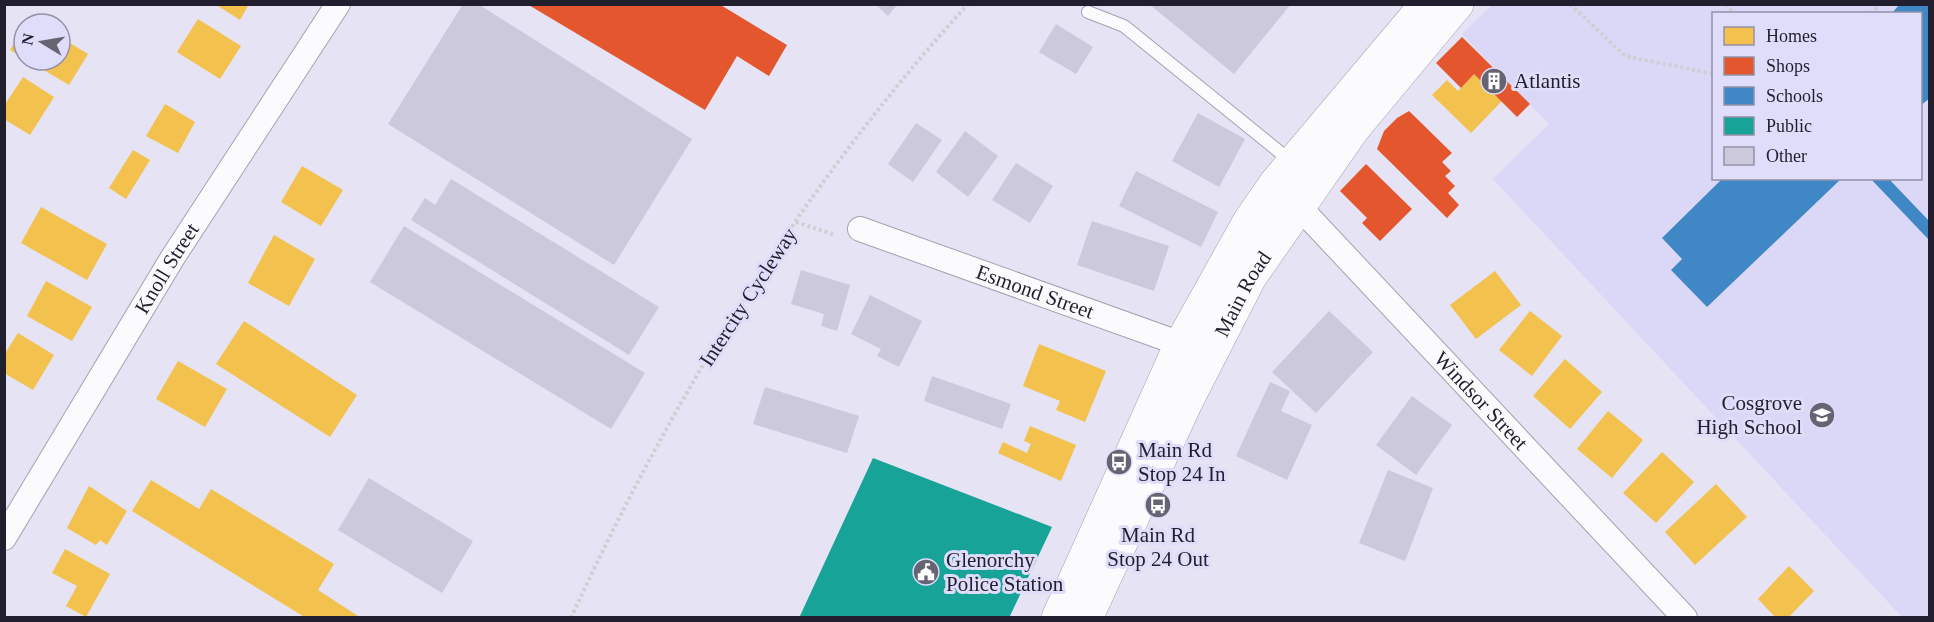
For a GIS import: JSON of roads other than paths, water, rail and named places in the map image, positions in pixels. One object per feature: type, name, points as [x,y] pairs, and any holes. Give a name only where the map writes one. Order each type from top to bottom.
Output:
[{"type":"main road","name":"Main Road","points":[[1058,618],[1194,351],[1250,277],[1289,184],[1426,4]]},
{"type":"main road","name":"Main Road","points":[[1289,184],[1353,129],[1457,4]]},
{"type":"main road","name":"Main Road","points":[[1086,618],[1194,351]]},
{"type":"street","name":"Knoll Street","points":[[4,538],[173,257],[338,4]]},
{"type":"street","name":"Windsor Street","points":[[1289,184],[1685,618]]},
{"type":"street","name":"Esmond Street","points":[[860,229],[1194,351]]},
{"type":"lane","points":[[1088,12],[1124,26],[1289,184]]},
{"type":"place","name":"Atlantis","points":[[1494,81]]},
{"type":"place","name":"Cosgrove High School","points":[[1822,415]]},
{"type":"place","name":"Main Rd Stop 24 In","points":[[1119,462]]},
{"type":"place","name":"Main Rd Stop 24 Out","points":[[1158,505]]},
{"type":"place","name":"Glenorchy Police Station","points":[[926,572]]}]
